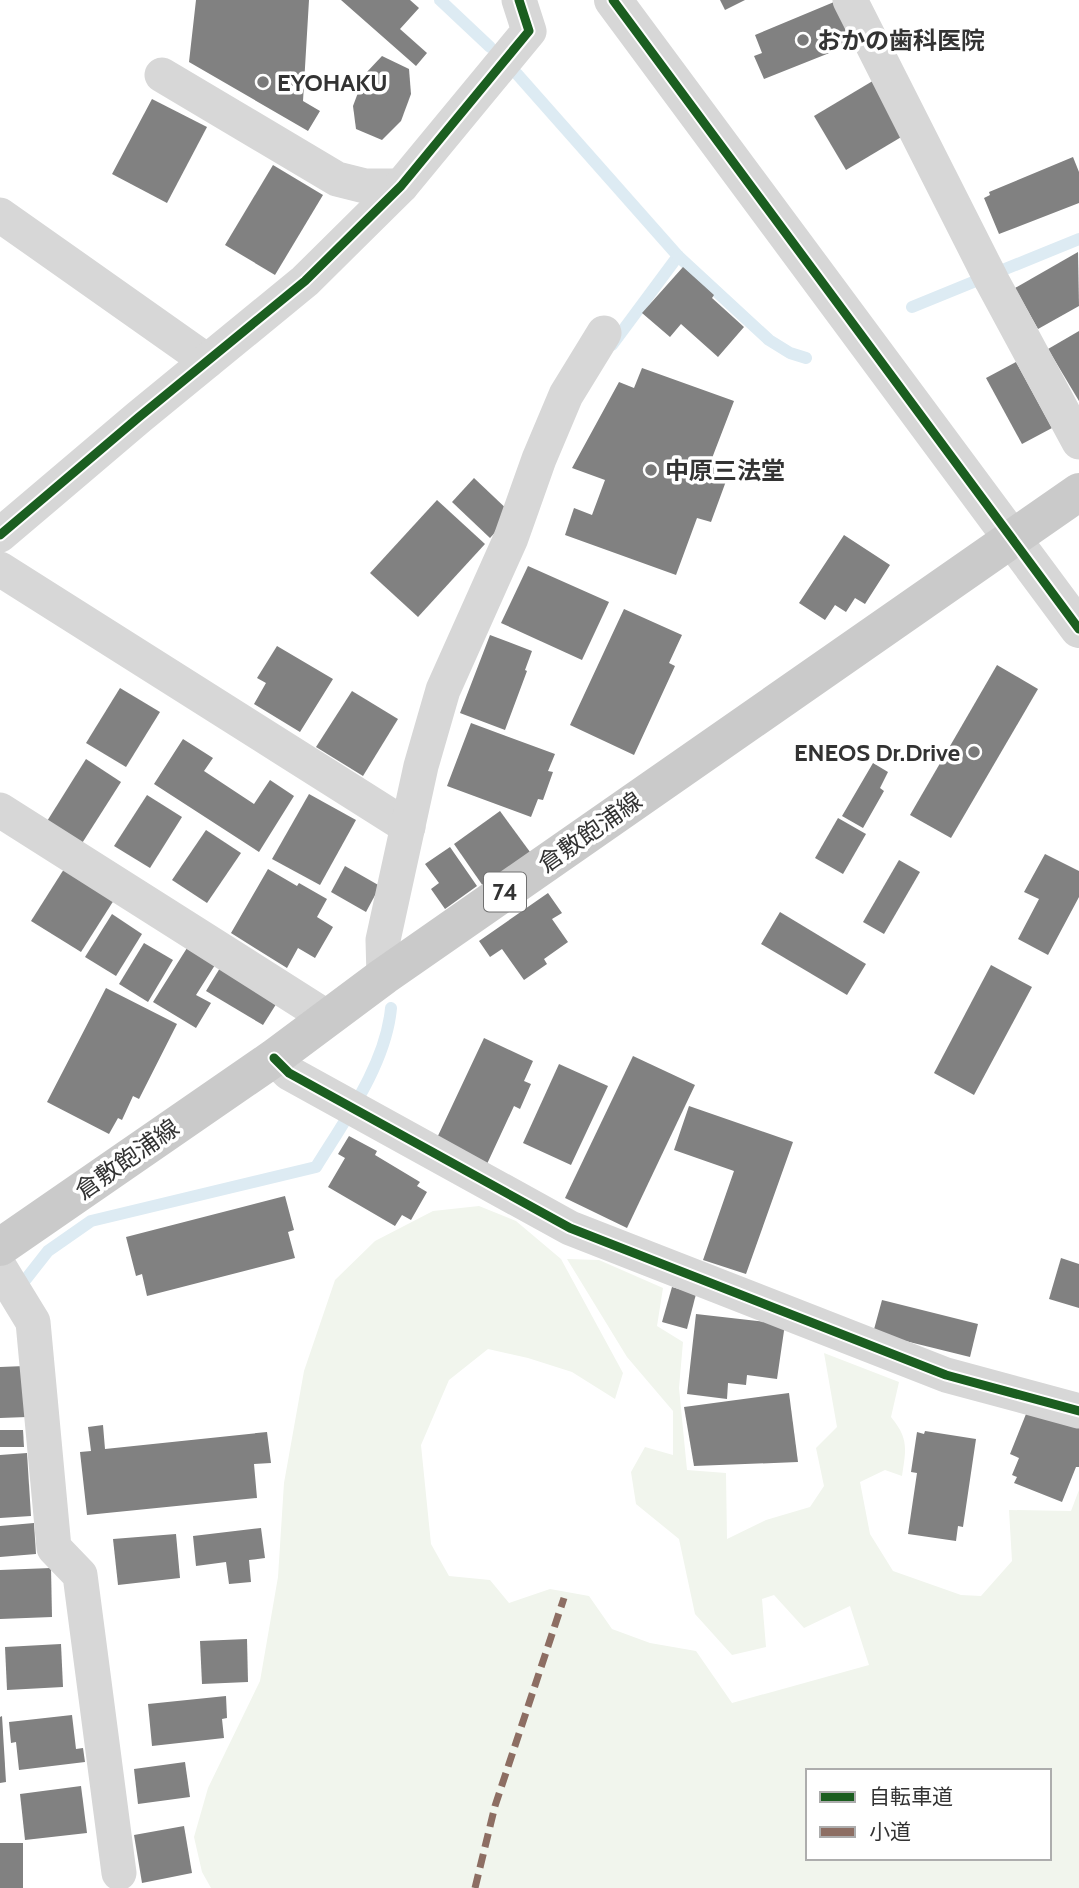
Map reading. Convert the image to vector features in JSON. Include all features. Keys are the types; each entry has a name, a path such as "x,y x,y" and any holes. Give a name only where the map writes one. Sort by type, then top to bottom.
{"main road":[{"name":"倉敷飽浦線","path":"6,1273 274,1058 384,976 1079,492"}],"street":[{"path":"0,535 305,281 401,186 529,31 519,0"},
{"path":"613,0 1079,629"},
{"path":"850,0 989,275 1079,442"},
{"path":"162,75 337,179 365,186 401,186"},
{"path":"0,215 207,361"},
{"path":"384,976 383,940 421,766 443,690 511,538 539,459 566,395 604,333"},
{"path":"0,569 408,827"},
{"path":"0,810 328,1018"},
{"path":"274,1058 289,1073 570,1227 946,1375 1079,1411"},
{"path":"6,1273 33,1322 54,1548 80,1576 119,1873"}],"shaded area":[{"path":"479,1206 516,1221 561,1259 623,1373 615,1399 572,1372 488,1349 449,1380 421,1445 431,1544 449,1576 490,1580 509,1603 550,1589 589,1596 612,1629 650,1643 696,1651 732,1703 869,1665 850,1606 804,1628 774,1595 762,1599 766,1647 732,1655 695,1614 679,1539 636,1504 631,1472 645,1447 673,1455 673,1411 627,1357 567,1259 599,1260 663,1288 657,1326 683,1342 679,1388 687,1470 726,1473 727,1539 766,1520 810,1507 824,1486 816,1448 837,1427 824,1353 899,1382 891,1417 901,1432 905,1445 902,1476 885,1470 860,1482 870,1534 893,1571 961,1595 981,1596 1012,1561 1009,1510 1071,1511 1079,1490 1079,1888 211,1888 202,1872 194,1837 208,1788 260,1681 278,1577 284,1483 304,1371 335,1280 375,1241 433,1211"}],"building":[{"name":"EYOHAKU","path":"196,0 309,0 303,101 320,111 308,131 189,62"},
{"name":"EYOHAKU","path":"341,0 410,0 419,8 400,29 427,53 416,66"},
{"path":"720,0 745,0 725,10"},
{"name":"おかの歯科医院","path":"834,2 852,44 764,79 754,56 762,53 755,35"},
{"path":"382,56 409,69 411,94 401,121 382,140 356,129 353,106 365,74"},
{"path":"876,79 908,133 846,170 814,116"},
{"path":"152,99 207,127 167,203 112,174"},
{"path":"1073,157 1079,172 1079,203 999,234 984,198 990,195 989,192"},
{"path":"273,165 323,195 275,275 225,245"},
{"path":"1078,252 1079,306 1038,329 1015,288"},
{"path":"683,267 744,327 718,357 681,324 670,337 642,313"},
{"path":"1079,331 1079,401 1048,349"},
{"path":"1016,362 1052,428 1022,444 986,378"},
{"name":"中原三法堂","path":"642,368 734,401 709,466 729,473 711,522 697,518 676,575 565,535 574,508 592,515 605,480 572,468 619,382 634,388"},
{"path":"474,478 512,514 490,538 452,502"},
{"path":"437,500 485,544 418,617 370,573"},
{"path":"844,535 890,565 865,604 855,598 846,612 835,605 825,620 799,603"},
{"path":"528,566 609,602 582,660 501,623"},
{"path":"624,609 682,635 669,663 675,666 634,755 570,725"},
{"path":"490,635 532,651 505,730 460,713"},
{"path":"277,646 333,679 300,732 254,704 266,683 257,678"},
{"name":"ENEOS Dr.Drive","path":"997,665 1038,689 951,838 910,815"},
{"path":"120,688 160,712 126,767 86,743"},
{"path":"352,691 398,719 363,776 316,747"},
{"path":"471,723 555,754 548,771 553,772 543,800 538,799 531,817 447,786"},
{"path":"183,739 213,758 204,771 254,804 270,780 294,796 259,852 154,784"},
{"path":"86,759 121,782 79,848 44,826"},
{"path":"873,763 888,772 880,788 884,791 863,828 842,816"},
{"path":"309,794 356,820 320,885 272,859"},
{"path":"147,795 182,817 150,868 114,846"},
{"path":"500,811 530,852 483,886 454,844"},
{"path":"838,818 866,834 843,874 815,858"},
{"path":"206,830 241,853 207,903 172,880"},
{"path":"450,847 477,886 445,909 431,889 439,883 425,864"},
{"path":"1045,854 1079,871 1079,897 1048,955 1018,939 1039,899 1024,892"},
{"path":"899,860 920,872 884,934 863,922"},
{"path":"345,866 380,886 366,912 331,892"},
{"path":"64,869 114,900 81,952 31,921"},
{"path":"268,869 327,899 317,917 333,927 315,958 298,948 287,968 231,933"},
{"path":"548,893 562,913 552,919 568,942 544,959 547,964 524,980 502,949 490,957 479,941"},
{"path":"780,912 866,964 847,995 761,944"},
{"path":"112,914 142,934 116,976 85,957"},
{"path":"144,943 173,960 148,1002 119,984"},
{"path":"187,948 215,965 196,995 211,1003 196,1028 153,1002"},
{"path":"223,963 280,998 263,1025 206,991"},
{"path":"991,965 1032,987 974,1095 934,1073"},
{"path":"106,988 177,1024 139,1099 133,1096 122,1120 118,1118 109,1134 47,1102"},
{"path":"484,1038 533,1061 524,1081 531,1084 520,1109 514,1106 487,1164 436,1140"},
{"path":"633,1056 695,1085 627,1228 565,1198"},
{"path":"559,1064 608,1086 571,1165 523,1143"},
{"path":"689,1106 793,1142 746,1274 703,1260 734,1171 674,1150"},
{"path":"349,1136 377,1151 375,1155 420,1182 417,1186 427,1192 411,1220 402,1215 395,1226 328,1187 345,1158 338,1154"},
{"path":"285,1196 294,1230 288,1232 295,1258 147,1296 142,1274 136,1276 126,1237"},
{"path":"1061,1258 1079,1264 1079,1308 1049,1299"},
{"path":"672,1287 696,1294 687,1329 662,1322"},
{"path":"882,1300 978,1324 970,1357 873,1333"},
{"path":"696,1314 785,1324 777,1379 747,1375 746,1385 728,1383 727,1399 687,1394"},
{"path":"25,1366 27,1417 0,1418 0,1367"},
{"path":"789,1393 798,1462 694,1466 684,1407"},
{"path":"1030,1404 1079,1424 1079,1467 1076,1467 1062,1502 1014,1483 1017,1477 1012,1475 1019,1458 1010,1454"},
{"path":"103,1425 105,1449 267,1432 271,1463 254,1464 257,1498 87,1515 80,1452 91,1451 88,1427"},
{"path":"0,1430 23,1430 24,1447 0,1447"},
{"path":"925,1431 976,1439 963,1527 958,1526 956,1541 908,1534 917,1473 911,1472 917,1432 924,1434"},
{"path":"27,1453 31,1516 0,1518 0,1455"},
{"path":"34,1523 36,1554 0,1557 0,1526"},
{"path":"261,1528 265,1558 249,1560 251,1582 229,1584 226,1562 196,1566 193,1536"},
{"path":"176,1534 180,1578 118,1585 113,1539"},
{"path":"51,1568 52,1617 0,1619 0,1570"},
{"path":"247,1639 248,1682 202,1684 200,1641"},
{"path":"61,1644 63,1687 7,1690 5,1647"},
{"path":"226,1696 227,1718 222,1719 224,1738 152,1746 148,1704"},
{"path":"72,1715 76,1749 83,1748 85,1762 19,1770 16,1742 11,1743 9,1722"},
{"path":"2,1716 6,1782 0,1783 0,1717"},
{"path":"185,1762 190,1797 138,1804 134,1769"},
{"path":"81,1786 87,1833 25,1840 20,1794"},
{"path":"184,1826 192,1873 142,1883 134,1835"},
{"path":"0,1843 23,1843 23,1888 0,1888"}],"waterway":[{"path":"440,0 490,47"},
{"path":"517,74 678,256 612,345"},
{"path":"912,307 1079,239"},
{"path":"678,256 769,340 790,353 806,358"},
{"path":"15,1286 26,1279 48,1251 91,1221 316,1167 373,1071 388,1029 391,1008"}],"marked path":[{"path":"475,1888 495,1806 564,1598"}],"cycle path":[{"path":"0,535 305,281 401,186 529,31 519,0"},
{"path":"613,0 1079,629"},
{"path":"274,1058 289,1073 570,1228 946,1375 1079,1411"}],"place":[{"name":"おかの歯科医院","path":"803,40"},
{"name":"EYOHAKU","path":"263,82"},
{"name":"中原三法堂","path":"651,470"},
{"name":"ENEOS Dr.Drive","path":"974,752"}]}
